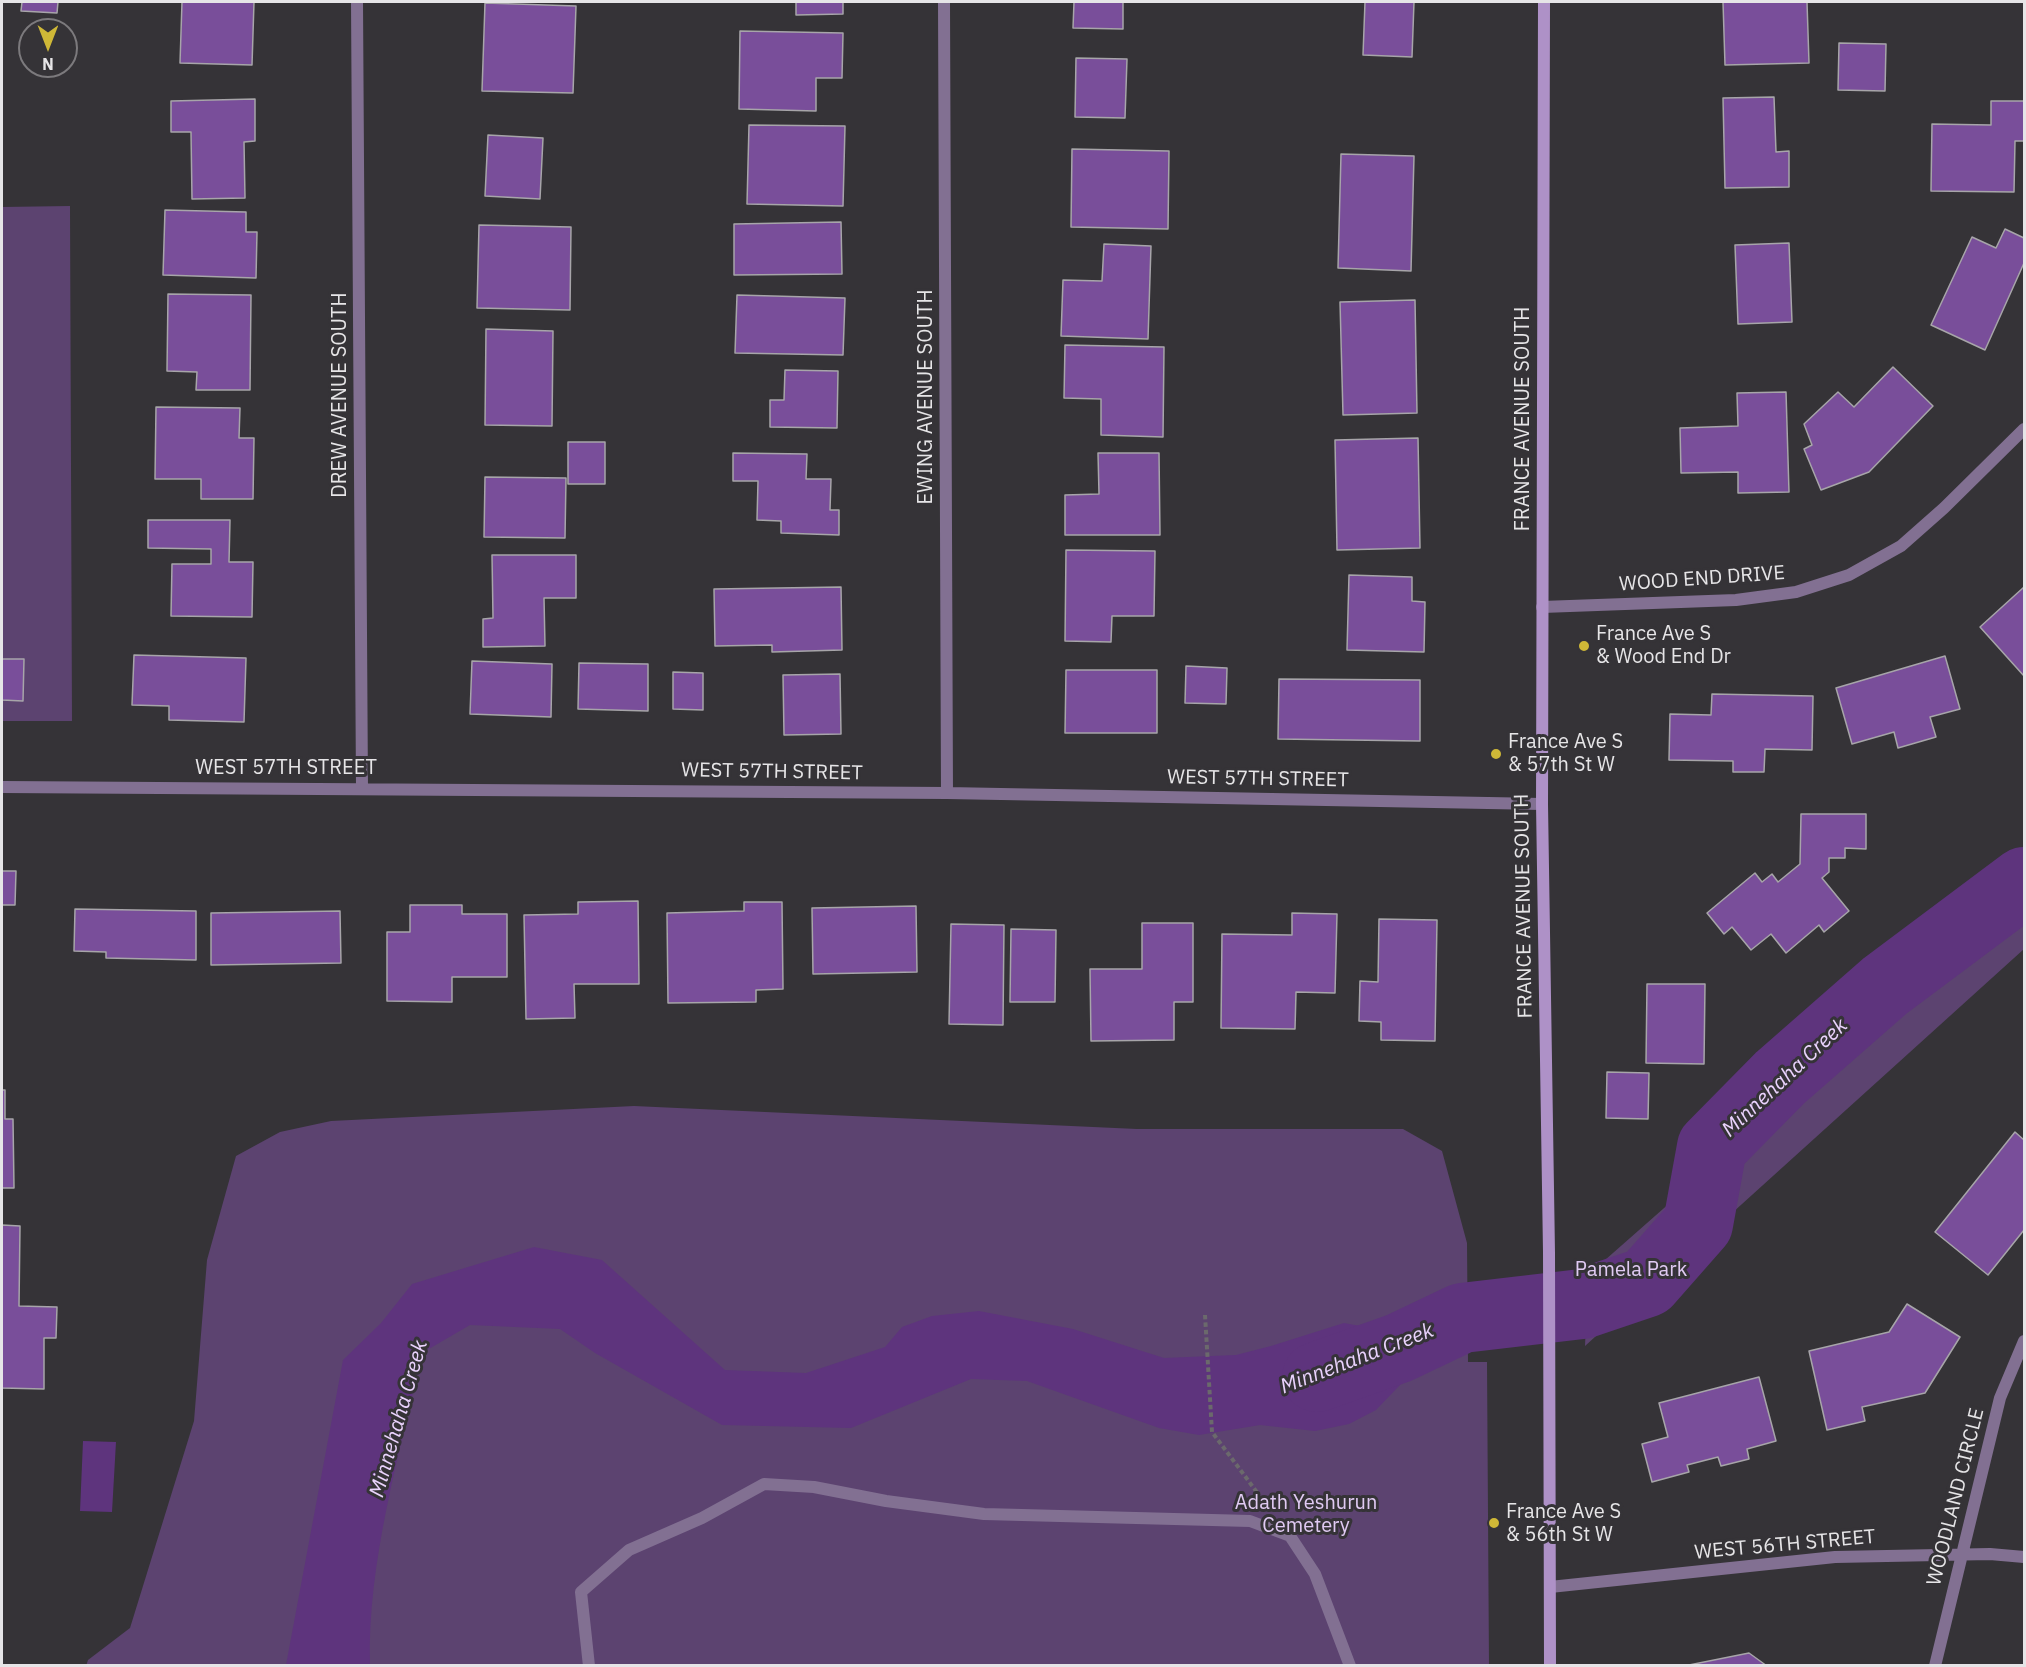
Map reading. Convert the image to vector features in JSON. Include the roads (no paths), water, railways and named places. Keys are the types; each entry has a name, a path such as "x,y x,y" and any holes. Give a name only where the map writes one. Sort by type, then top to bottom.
{"main road":[{"name":"FRANCE AVENUE SOUTH","path":"1544,2 1542,804 1549,1252 1550,1665"}],"street":[{"name":"DREW AVENUE SOUTH","path":"357,2 362,788"},
{"name":"EWING AVENUE SOUTH","path":"944,2 947,793"},
{"name":"WOOD END DRIVE","path":"1542,607 1736,600 1796,592 1849,575 1901,546 1944,508 2025,429"},
{"name":"WEST 57TH STREET","path":"2,787 947,793 1542,804"},
{"name":"WOODLAND CIRCLE","path":"1935,1665 2000,1398 2025,1341"},
{"path":"589,1665 581,1592 629,1550 702,1518 764,1484 814,1487 886,1501 984,1514 1250,1521 1290,1536 1315,1574 1350,1665"},
{"name":"WEST 56TH STREET","path":"1550,1587 1835,1557 1990,1554 2025,1557"}],"water":[{"path":"534,1247 602,1260 725,1370 806,1373 885,1347 902,1327 932,1316 979,1311 1073,1329 1164,1358 1236,1355 1344,1323 1398,1333 1420,1355 1401,1384 1376,1410 1349,1424 1315,1431 1260,1425 1199,1435 1159,1428 1027,1381 971,1379 851,1428 722,1425 595,1353 560,1329 470,1325 422,1353 379,1548 370,1626 370,1665 286,1665 343,1360 381,1323 412,1284"},
{"path":"83,1441 116,1442 112,1512 80,1511"}],"waterway":[{"name":"Minnehaha Creek","path":"1317,1377 1399,1348 1462,1318 1582,1304 1647,1282 1698,1224 1712,1147 1780,1078 1885,986 2024,882"}],"place":[{"name":"France Ave S & Wood End Dr","path":"1584,646"},
{"name":"France Ave S & 57th St W","path":"1496,754"},
{"name":"France Ave S & 56th St W","path":"1494,1523"}],"park label":[{"name":"Pamela Park","path":"1631,1270"},
{"name":"Adath Yeshurun Cemetery","path":"1306,1514"}]}
